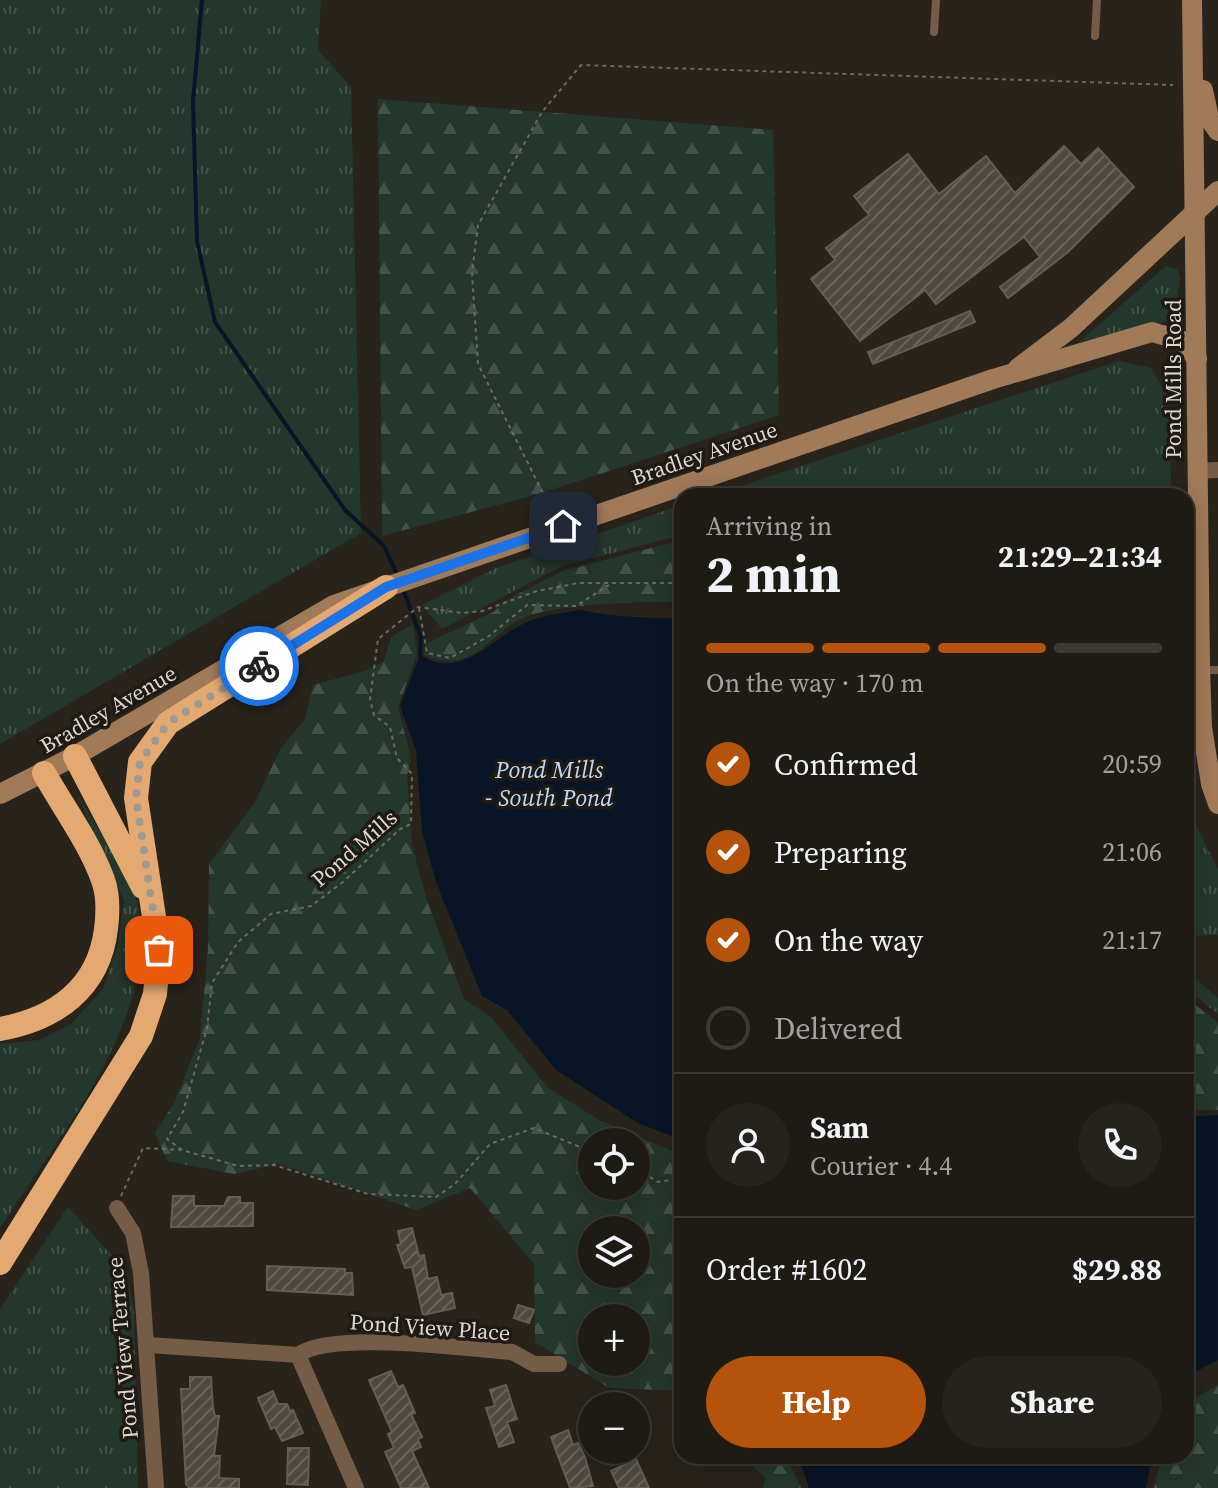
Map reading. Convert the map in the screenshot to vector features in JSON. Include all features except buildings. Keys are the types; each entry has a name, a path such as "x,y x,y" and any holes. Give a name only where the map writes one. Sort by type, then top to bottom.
{"highway":[{"path":"0,1263 141,1036 155,994 159,950 136,788 140,762 168,723 386,587"},
{"path":"75,756 151,903"},
{"path":"0,1029 28,1024 78,995 94,972 104,945 108,912 103,879 44,773"}],"main road":[{"name":"Pond Mills Road","path":"1192,0 1197,359 1208,471 1210,670 1202,727 1211,784 1218,804"},
{"path":"1192,34 1209,118 1218,131"},
{"name":"Bradley Avenue","path":"676,488 1008,375 1071,328 1218,191"},
{"path":"1008,375 1152,332 1183,341 1197,359"},
{"name":"Bradley Avenue","path":"0,794 75,756 334,605 674,489"}],"street":[{"name":"Pond View Terrace","path":"117,1208 133,1233 141,1273 156,1488"},
{"name":"Pond View Place","path":"298,1355 306,1349 338,1342 512,1352 534,1364 559,1364"},
{"path":"148,1345 298,1355 356,1488"}],"lane":[{"path":"934,32 936,0"},
{"path":"1095,36 1097,0"}],"path":[{"path":"550,507 478,364 472,273 478,225 542,112 581,65 1173,85"},
{"path":"610,585 576,606 527,605 489,636 450,658 427,653 419,608 462,613 482,611 537,591 578,583 674,582"},
{"name":"Pond Mills","path":"182,1150 167,1139 183,1112 207,1028 212,983 238,942 271,914 311,906 343,882 400,829 411,824 412,774 397,758 390,727 374,715 370,699 378,639 404,616 419,608"},
{"path":"117,1208 143,1148 182,1150 238,1166 274,1165 368,1194 436,1197 455,1184 490,1144 534,1128 578,1146"},
{"path":"650,1177 658,1182 674,1179"}],"green space":[{"path":"0,0 321,0 318,50 351,87 361,533 0,744"},
{"path":"378,99 773,130 779,415 542,493 382,536"},
{"path":"1166,266 1177,269 1180,277 1175,319 1079,342"},
{"path":"1119,361 1151,368 1167,395 1172,488 734,488"},
{"path":"674,508 674,537 562,566 442,629 422,605 496,568"},
{"path":"674,542 674,602 607,604 552,610 519,620 472,655 458,660 424,655 425,644 495,611 501,603 562,571"},
{"path":"413,624 417,654 398,707 411,758 407,776 412,845 427,901 464,999 491,1017 547,1087 599,1120 618,1128 578,1128 578,1200 650,1200 650,1142 674,1152 674,1391 609,1388 590,1376 650,1376 650,1304 578,1304 578,1369 535,1342 534,1264 470,1188 416,1210 279,1164 234,1174 167,1161 155,1133 174,1103 200,1038 208,948 209,864 255,802 281,748 305,719 313,685 368,670 384,661 391,637"},
{"path":"76,792 117,860 136,899 141,941 136,984 101,1072 0,1228 0,1044 40,1040 71,1024 103,989 118,945 124,901"},
{"path":"1194,815 1218,869 1218,935 1194,936"},
{"path":"1194,977 1218,998 1218,1014 1194,995"},
{"path":"1194,1004 1218,1022 1218,1110 1194,1110"},
{"path":"68,1207 125,1270 134,1311 138,1488 0,1488 0,1309"},
{"path":"1218,1385 1218,1488 1154,1488 1160,1464 1194,1464 1194,1399"},
{"path":"750,1464 790,1464 801,1488 763,1488 766,1478"}],"water":[{"name":"Pond Mills - South Pond","path":"580,610 618,616 674,619 674,1137 638,1123 556,1070 507,1010 482,996 436,882 422,831 416,750 400,706 420,655 435,662 462,661 512,630 545,616"},
{"path":"1218,1115 1218,1360 1194,1373 1194,1116"},
{"path":"801,1464 1150,1464 1146,1488 809,1488"}],"waterway":[{"path":"202,0 193,101 197,241 215,322 345,510 384,546 398,577"},
{"path":"403,589 421,637 420,655"}],"way so far":[{"path":"159,950 136,798 140,762 168,723 259,666"}],"route":[{"path":"259,666 386,587 563,526"}]}
